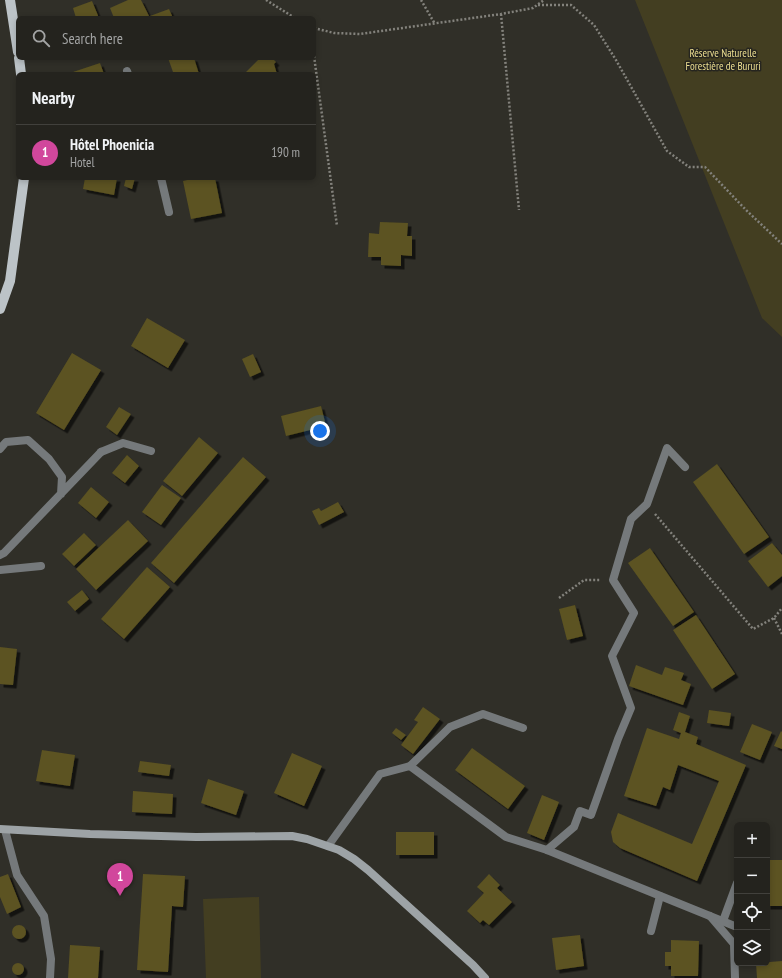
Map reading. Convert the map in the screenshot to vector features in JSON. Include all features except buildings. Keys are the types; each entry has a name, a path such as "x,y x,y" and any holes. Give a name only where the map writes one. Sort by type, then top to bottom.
{"main road":[{"path":"10,0 16,39"},
{"path":"19,60 21,72"},
{"path":"0,309 10,281 24,180"}],"street":[{"path":"161,180 169,212"},
{"path":"0,449 6,442 28,440 49,459 62,477 61,494"},
{"path":"0,555 4,553 101,452 123,443 151,451"},
{"path":"547,850 574,828 580,811 592,814 618,739 631,708 612,656 634,613 613,580 631,519 647,504 666,448 685,467"},
{"path":"0,570 41,566"},
{"path":"328,846 380,774 410,766 450,727 483,714 523,728"},
{"path":"410,766 506,837 547,850 734,926"},
{"path":"50,978 51,959 44,916 18,875 2,830 196,837 292,836 306,839 339,850 368,870 485,978"},
{"path":"723,921 734,891"},
{"path":"651,931 660,896"},
{"path":"710,916 734,944 735,978"}],"path":[{"path":"266,0 292,16"},
{"path":"421,0 435,24"},
{"path":"316,28 334,33 360,34 501,14 533,8 544,0"},
{"path":"538,5 571,5 594,25 616,60 667,152 689,167 705,167 746,210 782,244"},
{"path":"501,14 520,210"},
{"path":"315,60 337,226"},
{"path":"647,504 754,628 774,618 782,608"},
{"path":"559,598 584,580 613,580"},
{"path":"774,618 782,634"}],"green space":[{"name":"Réserve Naturelle Forestière de Bururi","path":"635,0 782,0 782,337 762,318"},
{"path":"259,897 261,978 206,978 203,899"}],"place":[{"name":"Hôtel Phoenicia","path":"120,896"}]}
